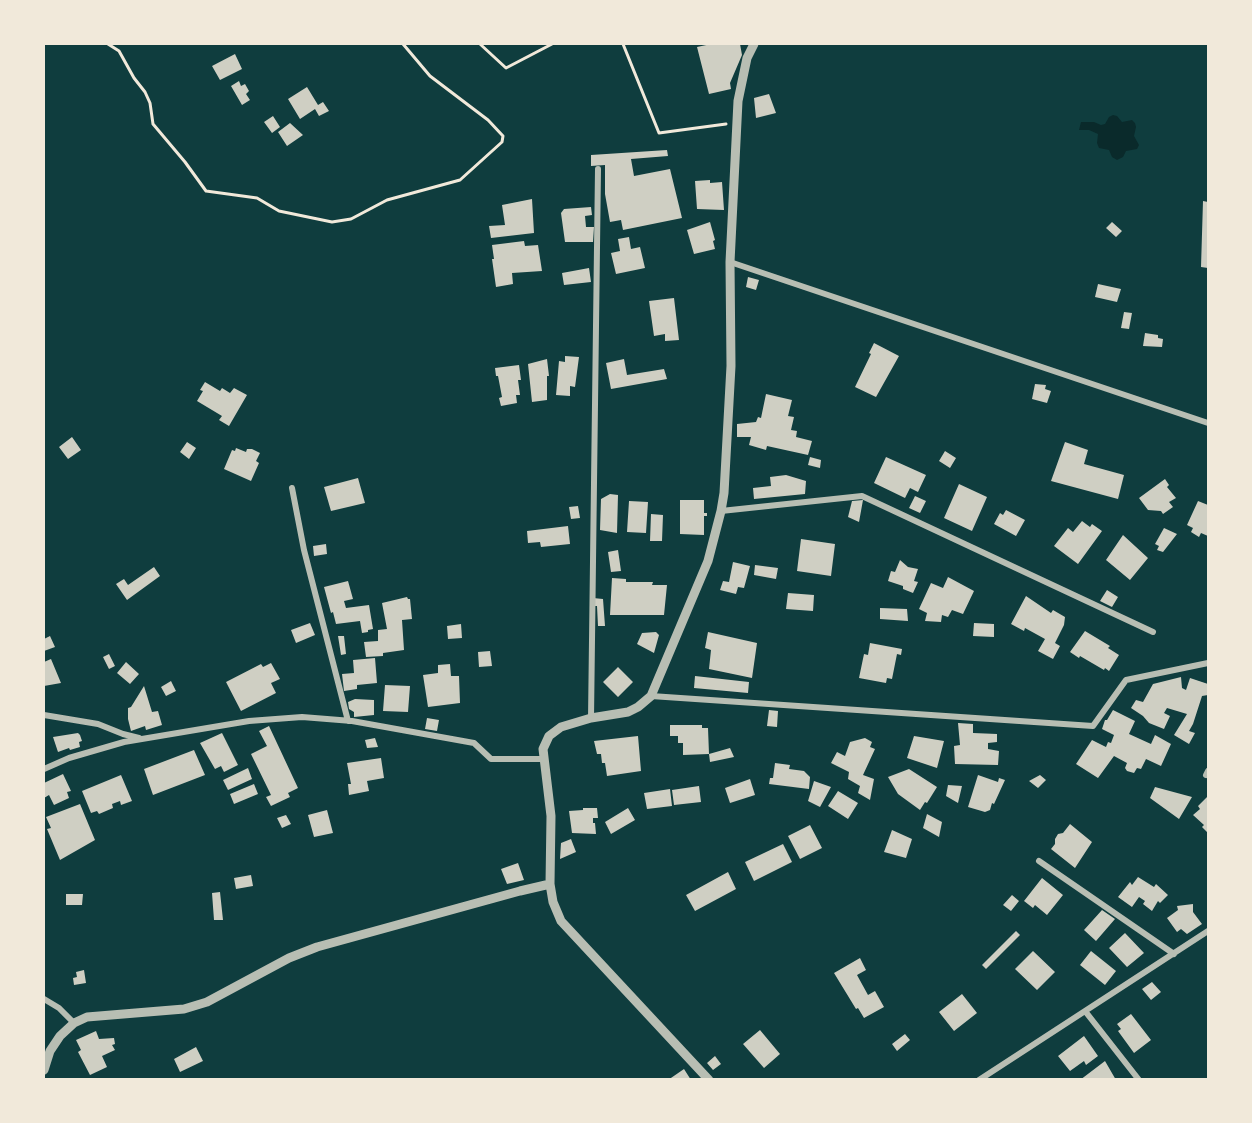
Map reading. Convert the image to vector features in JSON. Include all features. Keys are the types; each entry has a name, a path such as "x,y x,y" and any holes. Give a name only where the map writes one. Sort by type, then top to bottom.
{"street":[{"path":"710,1080 561,921 553,902 550,884 551,816 543,749 549,736 561,727 591,718 628,712 651,696 708,561 721,512 731,366 730,262 736,122 747,58 754,44"},
{"path":"591,718 598,169"},
{"path":"730,262 1209,423"},
{"path":"292,488 304,550 348,721"},
{"path":"721,512 862,496 1153,632"},
{"path":"651,696 1093,726 1126,680 1209,663"},
{"path":"44,715 98,724 123,734 142,738"},
{"path":"44,769 69,758 142,738 249,722 302,717 348,721 474,743 491,759 543,759"},
{"path":"1039,861 1174,954"},
{"path":"44,1070 50,1051 60,1036 74,1023 87,1017 184,1008 207,1002 289,958 317,947 550,884"},
{"path":"979,1080 1209,931"},
{"path":"44,999 59,1008 74,1023"},
{"path":"1085,1011 1139,1080"}],"path":[{"path":"108,44 119,51 145,92 150,103 153,124 206,191 257,198 279,211 332,222 351,219 387,200 460,180 502,142 502,136 488,120 430,76 403,44"},
{"path":"480,44 506,68 552,44"},
{"path":"623,44 659,133 736,122"}],"water":[{"path":"1113,115 1122,122 1132,120 1135,123 1134,136 1139,145 1137,149 1126,151 1123,157 1117,160 1112,157 1109,150 1099,148 1098,134 1089,130 1079,130 1081,122 1094,122 1101,125"}],"building":[{"path":"711,44 740,44 742,55 730,83 731,89 709,94 697,47"},
{"path":"235,54 242,69 220,80 212,66"},
{"path":"239,81 241,86 245,84 249,91 246,94 250,100 242,105 231,86"},
{"path":"307,87 318,105 323,102 329,111 319,116 315,109 300,119 288,99"},
{"path":"769,94 776,113 756,118 754,98"},
{"path":"273,116 280,127 272,133 264,122"},
{"path":"290,123 303,135 287,146 278,132"},
{"path":"667,150 668,156 631,159 634,176 670,169 682,218 623,230 621,220 610,222 605,194 605,165 591,166 591,155"},
{"path":"710,180 710,183 722,182 724,210 697,209 695,181"},
{"path":"532,199 534,233 491,238 489,226 505,225 502,205"},
{"path":"1203,201 1208,202 1208,268 1201,267"},
{"path":"591,207 592,215 585,216 586,227 594,227 593,242 565,242 561,213 564,209"},
{"path":"710,222 715,249 694,254 687,230"},
{"path":"1112,222 1122,231 1116,237 1106,228"},
{"path":"629,237 631,249 640,247 645,268 616,274 611,253 620,251 618,239"},
{"path":"524,241 525,246 538,245 542,271 512,273 513,284 496,287 492,245"},
{"path":"589,268 591,282 564,285 562,273"},
{"path":"748,277 759,280 756,290 746,287"},
{"path":"1098,284 1121,289 1117,302 1095,297"},
{"path":"674,298 679,340 665,341 665,334 654,336 649,301"},
{"path":"1124,312 1132,313 1129,329 1121,328"},
{"path":"1145,333 1158,335 1158,338 1163,339 1162,347 1143,346"},
{"path":"874,343 899,356 876,397 855,387"},
{"path":"565,356 579,357 575,387 570,386 570,396 556,395 559,361 565,362"},
{"path":"547,359 549,376 547,376 547,400 532,402 528,364"},
{"path":"624,359 627,375 664,369 667,379 611,389 606,363"},
{"path":"519,365 521,380 518,380 520,395 516,395 517,403 501,406 499,398 502,397 495,368"},
{"path":"205,382 220,391 222,388 230,393 234,388 247,395 229,426 219,420 222,416 197,401"},
{"path":"1035,384 1046,385 1045,389 1051,391 1047,403 1032,399"},
{"path":"766,394 792,400 788,416 794,417 791,430 797,431 796,437 812,441 808,455 767,446 766,450 749,445 751,437 737,437 737,424 756,422 758,417 761,418"},
{"path":"72,437 81,450 68,459 59,447"},
{"path":"187,442 196,448 189,459 180,452"},
{"path":"1065,442 1088,450 1084,464 1124,475 1118,499 1051,481"},
{"path":"236,448 246,452 247,449 252,449 260,453 256,461 259,463 251,481 224,469 232,450 235,451"},
{"path":"945,451 956,458 950,468 939,461"},
{"path":"810,457 821,460 820,468 808,465"},
{"path":"886,457 926,475 918,492 910,488 905,498 874,483"},
{"path":"786,475 806,481 805,494 754,499 753,488 771,486 770,477"},
{"path":"358,478 365,503 331,511 324,487"},
{"path":"1165,479 1169,485 1167,487 1176,498 1169,502 1173,507 1163,514 1161,511 1148,510 1139,498"},
{"path":"959,484 987,497 972,531 944,518"},
{"path":"610,494 618,495 617,533 600,530 601,499"},
{"path":"915,496 926,501 920,513 909,508"},
{"path":"680,500 704,500 704,513 707,513 707,516 704,516 704,535 680,534"},
{"path":"863,500 859,522 848,517 852,501"},
{"path":"629,501 648,502 646,533 627,532"},
{"path":"1198,501 1208,505 1208,536 1201,533 1199,537 1191,532 1193,528 1187,525"},
{"path":"578,506 580,518 571,519 569,507"},
{"path":"1006,510 1025,520 1016,536 994,524 1000,513 1003,515"},
{"path":"651,514 663,515 662,541 650,541"},
{"path":"1082,521 1102,531 1078,564 1054,546 1068,528 1073,532"},
{"path":"568,526 570,544 541,547 540,542 528,543 527,531"},
{"path":"1164,528 1177,534 1163,552 1157,550 1159,546 1155,544"},
{"path":"1123,535 1148,558 1130,580 1106,560"},
{"path":"801,539 835,544 831,576 797,571"},
{"path":"326,544 327,554 314,556 313,546"},
{"path":"618,550 621,571 611,572 608,552"},
{"path":"900,560 908,567 918,569 914,581 918,582 913,593 903,589 903,586 888,581 891,571 895,572"},
{"path":"733,562 750,566 744,588 738,587 736,594 720,590 723,581 729,582"},
{"path":"755,565 778,568 776,579 754,575"},
{"path":"154,567 160,576 127,600 116,584 124,579 128,585"},
{"path":"948,577 974,591 963,614 952,610 948,617 942,615 941,622 925,621 927,613 919,609 931,583 943,588"},
{"path":"612,578 626,579 626,582 653,582 652,585 667,585 664,615 610,615"},
{"path":"348,581 353,599 344,601 346,608 369,605 373,629 368,632 362,633 360,621 336,624 333,612 331,613 324,587"},
{"path":"1107,590 1118,597 1112,607 1100,601"},
{"path":"788,593 814,595 813,611 786,609"},
{"path":"1026,596 1051,613 1053,610 1065,617 1064,625 1055,643 1060,646 1053,659 1038,651 1045,639 1025,628 1024,631 1011,624"},
{"path":"407,597 410,599 412,619 402,620 404,650 383,653 383,656 366,657 364,642 378,641 378,630 387,629 382,603"},
{"path":"593,598 603,599 605,626 598,626 597,606 593,606"},
{"path":"880,608 907,609 908,621 880,619"},
{"path":"310,623 315,635 296,643 291,630"},
{"path":"974,623 994,624 994,637 973,636"},
{"path":"461,624 462,638 448,639 447,626"},
{"path":"1085,631 1110,646 1108,648 1119,655 1109,671 1070,652"},
{"path":"656,632 659,635 654,653 637,644 642,633"},
{"path":"708,632 757,643 752,678 709,669 711,650 705,648"},
{"path":"50,636 55,647 44,651 44,639"},
{"path":"338,636 344,636 346,654 341,655"},
{"path":"870,643 902,649 901,655 897,654 892,679 887,678 886,683 859,678 864,654 868,655"},
{"path":"490,651 492,666 479,667 478,652"},
{"path":"109,654 115,666 109,669 103,657"},
{"path":"375,658 377,683 357,685 357,689 344,691 342,674 354,673 353,660"},
{"path":"51,659 61,683 44,686 44,662"},
{"path":"126,662 139,674 130,684 117,673"},
{"path":"271,663 280,679 271,683 276,693 241,711 226,682 261,664 263,667"},
{"path":"450,664 451,676 459,676 460,703 428,707 423,675 438,673 438,665"},
{"path":"618,667 633,682 618,697 603,682"},
{"path":"695,676 749,682 748,693 694,688"},
{"path":"1181,677 1182,688 1186,690 1190,678 1208,684 1208,695 1202,696 1189,731 1195,733 1189,744 1174,735 1187,714 1167,708 1164,713 1170,716 1164,729 1149,723 1131,708 1136,700 1143,702 1153,684"},
{"path":"171,681 176,691 166,696 161,687"},
{"path":"385,685 410,686 408,712 383,711"},
{"path":"144,686 152,712 158,711 162,725 146,730 145,726 131,731 128,708 131,707"},
{"path":"355,699 374,700 374,715 354,717 354,712 349,709 348,702"},
{"path":"769,710 778,711 777,727 767,726"},
{"path":"1113,710 1135,721 1129,734 1151,744 1155,735 1171,744 1161,766 1146,759 1141,769 1137,768 1134,773 1127,771 1125,768 1127,763 1114,756 1098,778 1076,764 1092,740 1106,747 1108,742 1111,743 1114,735 1102,729 1105,720"},
{"path":"427,718 439,720 437,731 425,729"},
{"path":"958,723 973,724 973,733 997,734 997,742 988,743 988,749 999,751 998,765 955,764 954,746 960,745"},
{"path":"670,725 702,725 702,728 708,728 709,754 683,755 683,743 678,743 678,736 670,736"},
{"path":"269,726 298,788 288,793 290,797 271,806 266,797 271,795 251,754 267,746 259,731"},
{"path":"78,733 82,741 79,742 80,747 58,752 53,737"},
{"path":"222,733 238,765 224,772 221,766 215,769 200,743"},
{"path":"638,736 641,771 607,776 605,763 602,763 601,754 597,754 594,741"},
{"path":"914,736 944,741 937,768 907,758"},
{"path":"375,738 378,747 367,748 365,740"},
{"path":"865,738 872,742 870,747 875,749 863,775 874,779 870,800 858,793 860,786 848,779 849,772 831,763 837,752 845,756 850,742"},
{"path":"730,748 734,757 710,762 709,754"},
{"path":"194,750 205,775 153,795 144,769"},
{"path":"381,758 384,778 367,781 369,791 349,795 348,784 351,784 347,763"},
{"path":"775,763 790,765 789,769 804,771 810,777 809,789 769,784 770,778 773,778"},
{"path":"248,768 252,779 228,790 223,780"},
{"path":"909,769 937,787 920,810 898,794 888,777"},
{"path":"63,774 71,791 67,792 69,798 54,805 49,795 44,798 44,783"},
{"path":"121,775 132,801 121,805 120,801 112,804 113,808 99,814 97,811 91,813 82,791"},
{"path":"978,775 998,782 999,778 1005,780 994,804 992,803 990,810 985,812 968,807"},
{"path":"1040,775 1046,780 1038,788 1029,781"},
{"path":"750,779 755,795 730,803 725,788"},
{"path":"814,781 831,787 820,807 808,801"},
{"path":"254,784 258,794 234,804 230,794"},
{"path":"948,785 962,786 958,803 946,796"},
{"path":"699,786 701,802 674,805 672,790"},
{"path":"1155,787 1192,797 1179,819 1150,798"},
{"path":"670,789 672,806 647,809 644,793"},
{"path":"838,791 858,803 848,819 828,806"},
{"path":"1208,796 1208,833 1202,827 1204,825 1193,815"},
{"path":"80,804 95,840 60,860 47,829 51,828 46,817"},
{"path":"583,808 597,808 598,818 593,818 596,834 572,833 569,811 583,810"},
{"path":"628,808 635,820 611,834 605,822"},
{"path":"327,810 333,833 314,837 308,815"},
{"path":"927,814 942,822 939,837 923,828"},
{"path":"286,815 291,824 282,828 277,818"},
{"path":"1070,824 1092,842 1075,868 1051,849 1058,834 1063,833"},
{"path":"810,825 822,848 800,859 788,836"},
{"path":"892,830 912,839 906,858 884,852"},
{"path":"571,839 576,852 560,859 561,843"},
{"path":"783,844 792,862 754,881 745,862"},
{"path":"518,863 524,880 507,884 501,869"},
{"path":"728,872 736,889 695,911 686,895"},
{"path":"251,875 253,886 236,889 234,878"},
{"path":"1138,877 1154,887 1156,884 1168,895 1160,903 1158,901 1152,911 1143,904 1145,901 1139,897 1132,907 1118,897 1130,882 1132,885"},
{"path":"1042,878 1063,895 1047,915 1035,905 1033,908 1024,901"},
{"path":"220,892 223,920 214,920 212,893"},
{"path":"66,894 83,894 82,905 66,905"},
{"path":"1012,895 1019,901 1011,911 1003,905"},
{"path":"1193,904 1193,912 1202,924 1187,934 1181,929 1177,932 1167,918 1178,910 1177,906"},
{"path":"1102,910 1115,919 1096,941 1084,930"},
{"path":"1016,931 1020,935 986,969 982,965"},
{"path":"1125,933 1144,953 1127,967 1109,948"},
{"path":"1033,951 1055,972 1037,990 1015,969"},
{"path":"1091,951 1116,971 1105,985 1080,965"},
{"path":"860,958 866,970 857,975 868,995 875,991 884,1007 864,1018 834,973"},
{"path":"84,970 86,983 74,985 73,978 77,977 76,972"},
{"path":"1152,982 1161,992 1151,1000 1142,989"},
{"path":"962,994 977,1013 954,1031 939,1012"},
{"path":"1131,1014 1151,1040 1134,1053 1118,1031 1121,1029 1117,1024"},
{"path":"760,1030 780,1054 764,1068 743,1044"},
{"path":"96,1031 99,1039 114,1038 115,1044 112,1045 115,1050 102,1056 107,1067 90,1075 78,1052 81,1050 76,1040"},
{"path":"905,1034 910,1040 897,1051 892,1044"},
{"path":"1084,1036 1098,1056 1086,1065 1084,1061 1070,1071 1058,1056"},
{"path":"196,1047 203,1061 180,1072 174,1059"},
{"path":"715,1056 721,1064 713,1070 707,1063"},
{"path":"1105,1061 1116,1080 1080,1080"},
{"path":"684,1069 691,1080 668,1080"}]}
